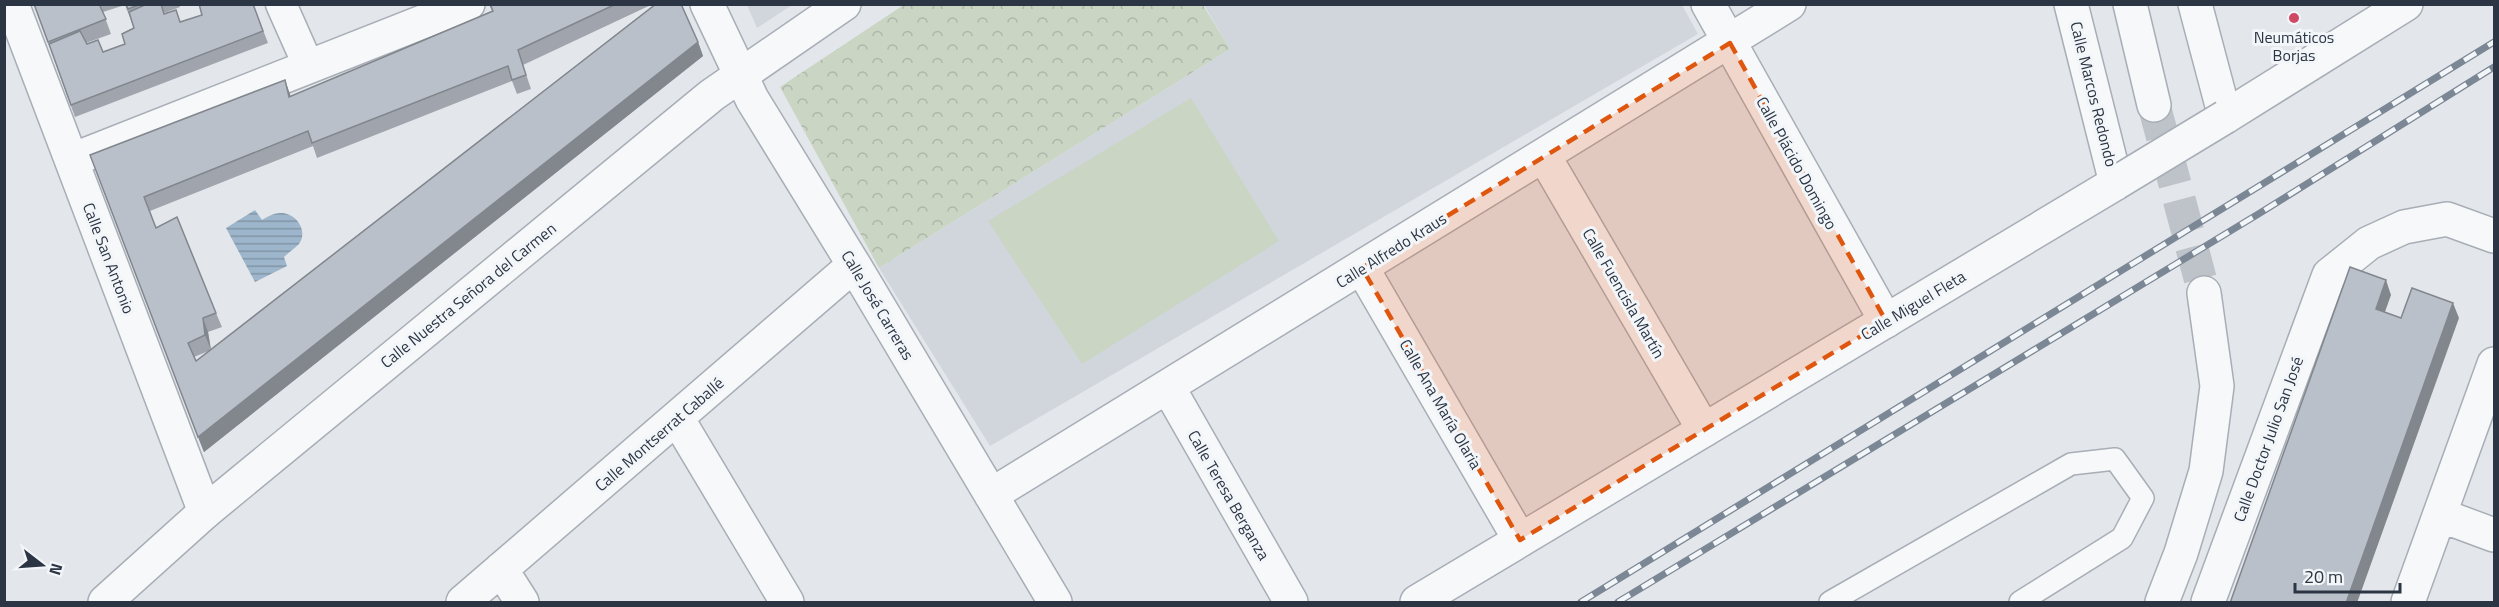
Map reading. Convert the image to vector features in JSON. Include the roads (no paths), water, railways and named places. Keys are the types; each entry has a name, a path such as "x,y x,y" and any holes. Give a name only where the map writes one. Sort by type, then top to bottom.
{"street":[{"name":"Calle San Antonio","path":"12,4 205,512"},
{"path":"281,4 309,67"},
{"path":"72,160 468,4"},
{"name":"Calle José Carreras","path":"707,4 739,75 1055,603"},
{"name":"Calle Nuestra Señora del Carmen","path":"105,603 205,512 703,102 844,4"},
{"name":"Calle Plácido Domingo","path":"1708,4 1886,321"},
{"name":"Calle Alfredo Kraus","path":"991,495 1730,43 1789,4"},
{"name":"Calle Marcos Redondo","path":"2071,4 2116,183"},
{"path":"2130,4 2154,105"},
{"path":"2195,4 2225,117"},
{"name":"Calle Miguel Fleta","path":"1417,603 2225,117 2406,4"},
{"name":"Calle Fuencisla Martín","path":"1544,156 1704,430"},
{"name":"Calle Doctor Julio San José","path":"2208,603 2329,274 2369,243 2404,227 2447,219 2494,236"},
{"name":"Calle Montserrat Caballé","path":"463,603 854,265"},
{"name":"Calle Ana María Olaria","path":"1362,268 1520,540"},
{"path":"2162,603 2181,554 2206,471 2217,386 2204,293"},
{"path":"2408,603 2494,364"},
{"name":"Calle Teresa Berganza","path":"1168,387 1290,603"},
{"path":"677,418 787,603"},
{"path":"2440,515 2494,535"},
{"path":"501,568 522,603"}],"lane":[{"path":"1830,603 2071,464 2115,459 2144,498 2122,538 2020,603"}],"water":[{"path":"255,210 262,220 277,213 291,215 299,223 302,239 284,257 287,266 255,282 226,228"}],"tunnel":[{"path":"2154,105 2204,293"}],"railway":[{"path":"1581,602 2494,42"},
{"path":"1618,602 2260,213 2494,67"}],"place":[{"name":"Neumáticos Borjas","path":"2294,18"}]}
